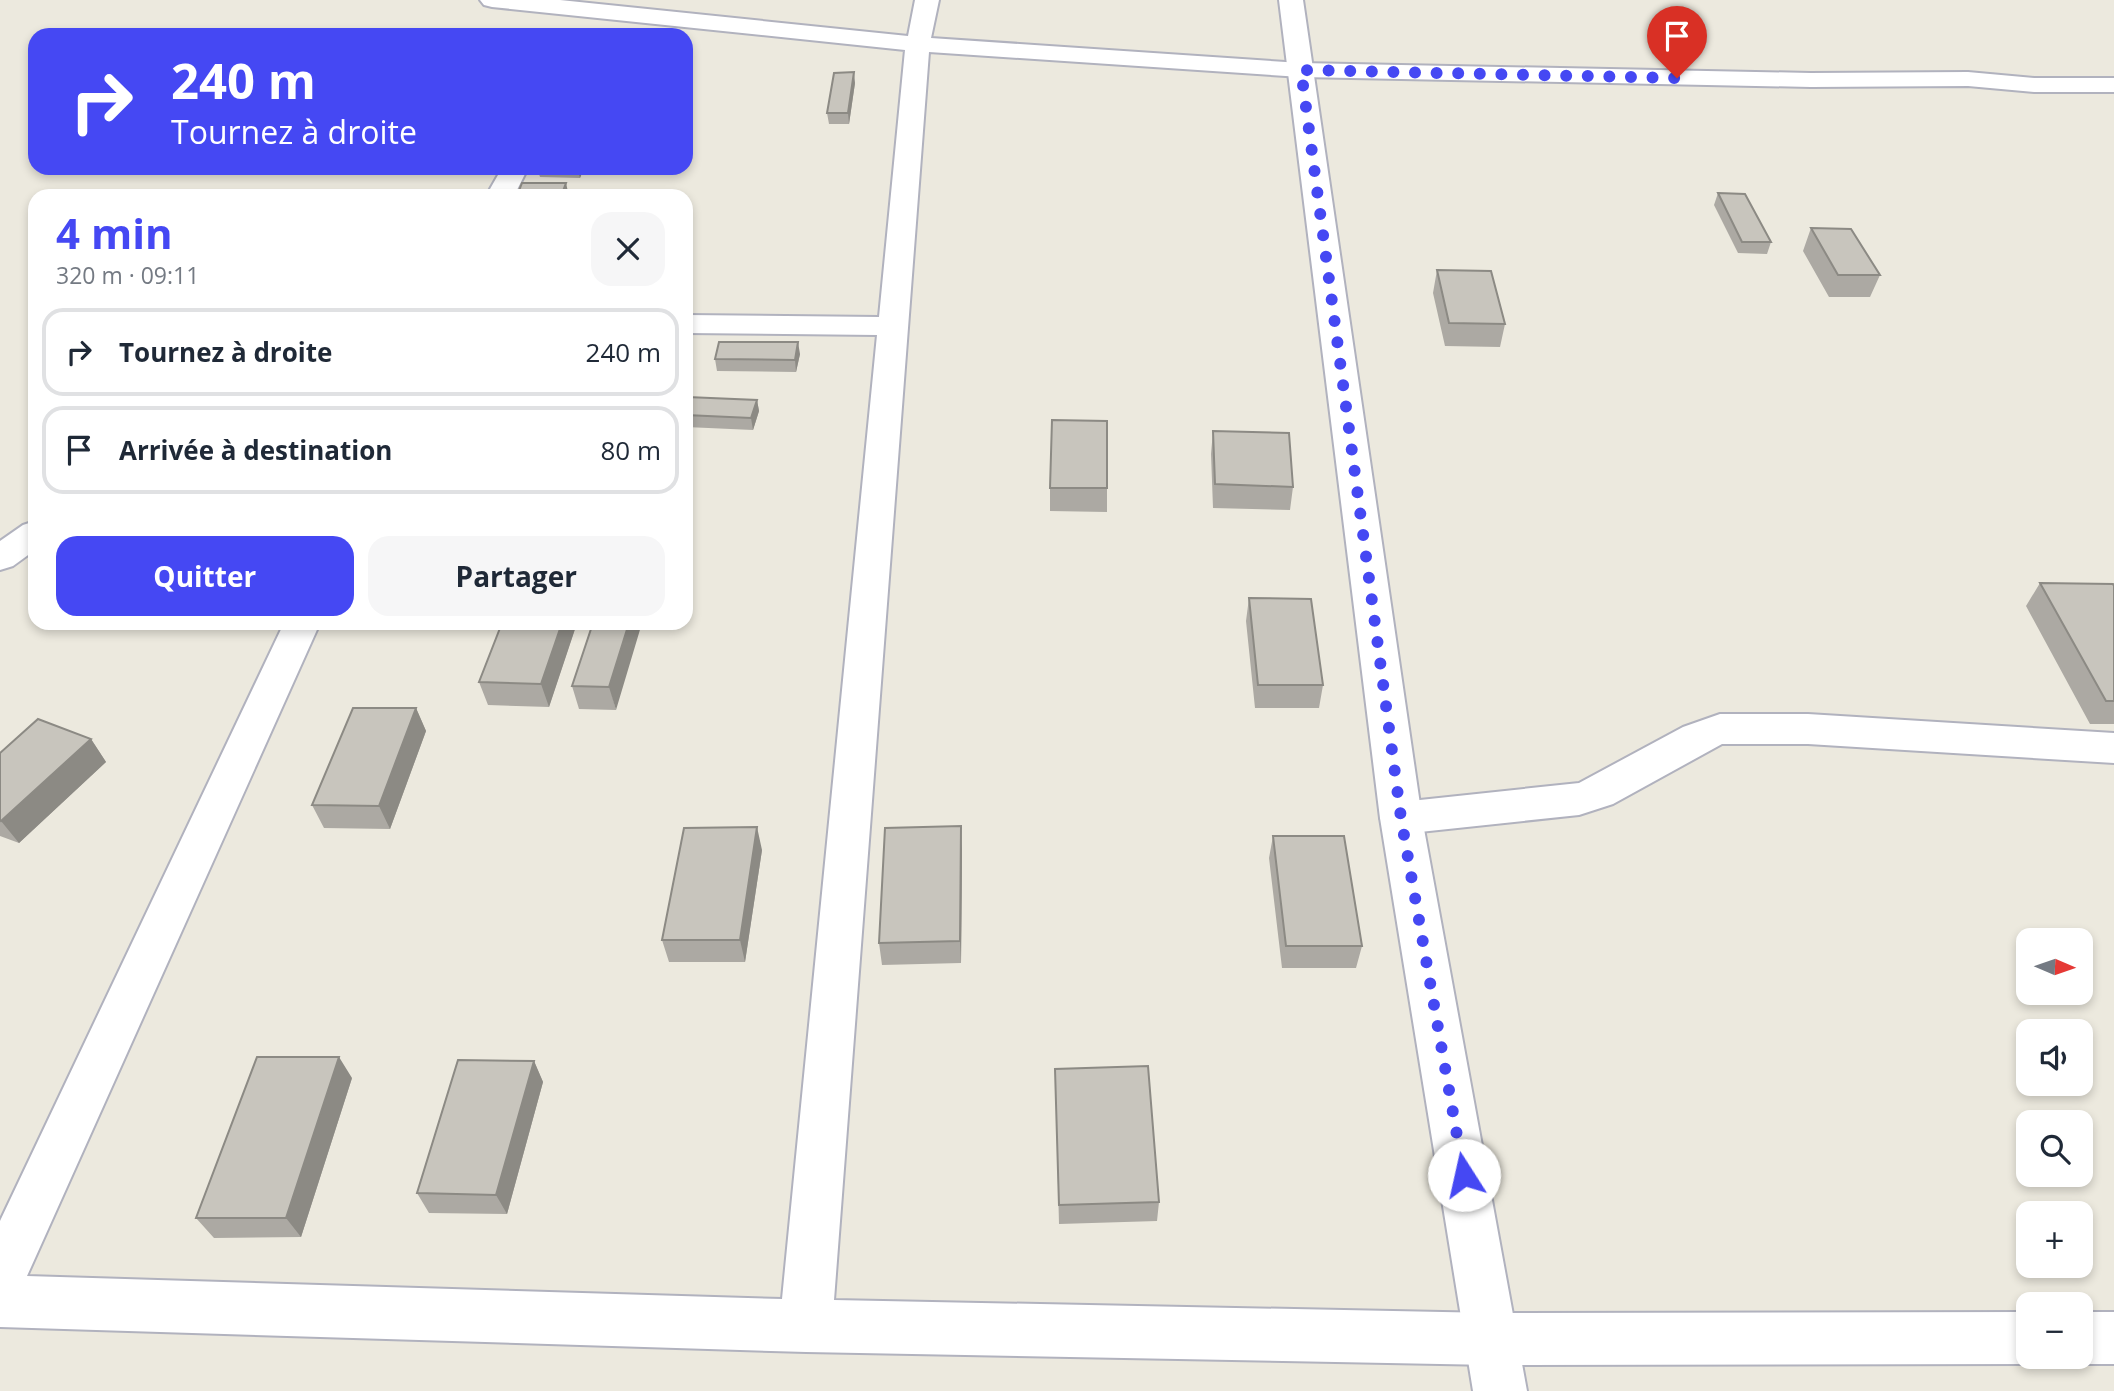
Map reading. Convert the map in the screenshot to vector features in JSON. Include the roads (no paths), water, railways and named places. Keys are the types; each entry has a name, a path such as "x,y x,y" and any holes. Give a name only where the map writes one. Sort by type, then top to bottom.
{"street":[{"path":"492,0 602,6 918,44 1301,70 1798,80 1978,80 2034,85 2114,85"},
{"path":"806,1326 918,44 927,0"},
{"path":"1291,0 1401,818 1500,1391"},
{"path":"591,28 602,6"},
{"path":"693,324 893,326"},
{"path":"0,558 28,538"},
{"path":"0,1277 299,630"},
{"path":"1401,818 1579,799 1600,793 1697,737 1720,729 1808,729 2114,748"},
{"path":"0,1301 806,1326 1492,1339 2016,1338"},
{"path":"2093,1338 2114,1338"}]}
